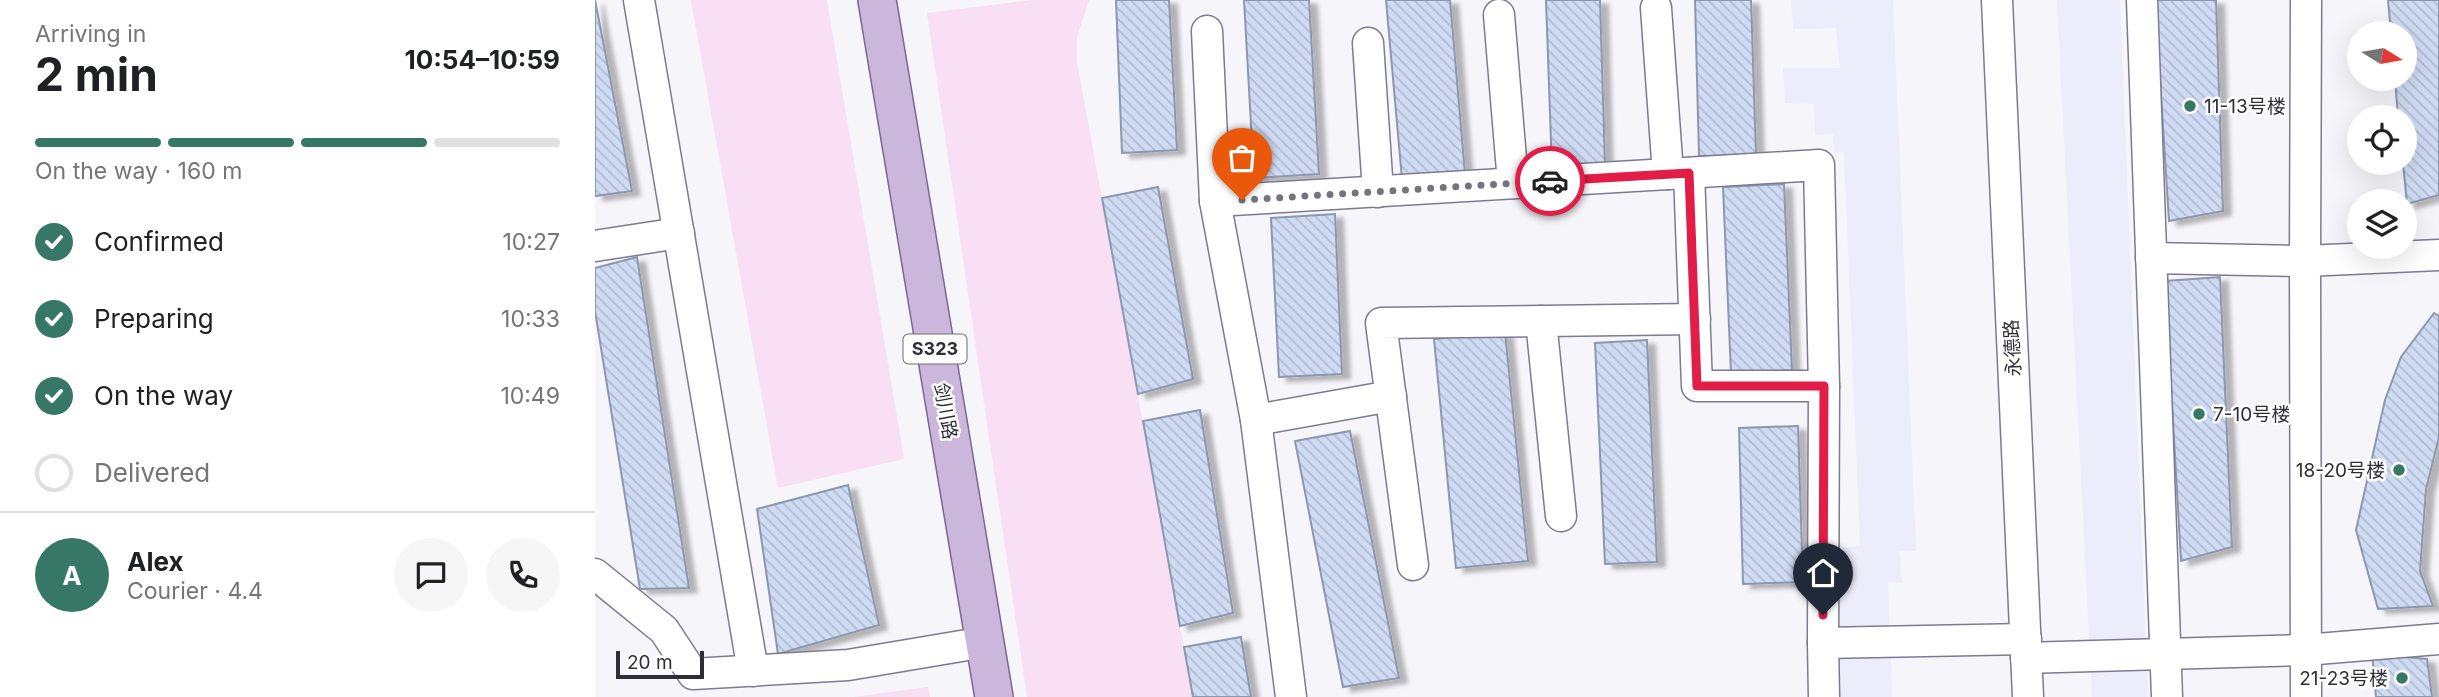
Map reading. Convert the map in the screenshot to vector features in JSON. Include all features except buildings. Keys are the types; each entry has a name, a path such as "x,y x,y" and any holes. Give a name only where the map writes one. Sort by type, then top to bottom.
{"main road":[{"name":"剑川路","path":"877,0 994,697"}],"street":[{"path":"639,0 753,671"},
{"name":"永德路","path":"1997,0 2028,697"},
{"path":"2142,0 2167,697"},
{"path":"2306,0 2306,697"},
{"path":"1656,8 1695,318 1697,386 1824,386"},
{"path":"1499,15 1513,183"},
{"path":"1207,31 1215,201 1256,419 1291,697"},
{"path":"1368,43 1378,192"},
{"path":"1215,201 1819,165 1824,386 1824,697"},
{"path":"595,246 678,233"},
{"path":"2151,258 2305,261 2439,255"},
{"path":"1413,565 1381,323 1695,318"},
{"path":"1541,321 1561,516"},
{"path":"1256,419 1391,396"},
{"path":"595,574 664,630 693,674 848,665 985,642"},
{"path":"1823,643 2165,654 2305,650 2439,639"}],"shaded area":[{"path":"691,0 827,0 904,459 778,488"},
{"path":"1033,0 1089,0 1077,37 1077,62 1193,697 1027,697 927,13"},
{"path":"1791,0 1893,0 1916,551 1899,551 1902,583 1888,582 1892,697 1838,697 1829,549 1860,546 1844,152 1834,153 1833,134 1815,135 1814,104 1785,103 1783,68 1840,68 1836,28 1793,29"},
{"path":"2057,0 2120,0 2148,697 2092,697"},
{"path":"928,687 930,697 854,697"}],"way so far":[{"path":"1242,200 1550,181"}],"place":[{"name":"11-13号楼","path":"2190,106"},
{"name":"7-10号楼","path":"2199,414"},
{"name":"18-20号楼","path":"2399,470"},
{"name":"21-23号楼","path":"2402,678"}],"route":[{"path":"1550,181 1689,173 1697,386 1824,386 1823,615"}]}
